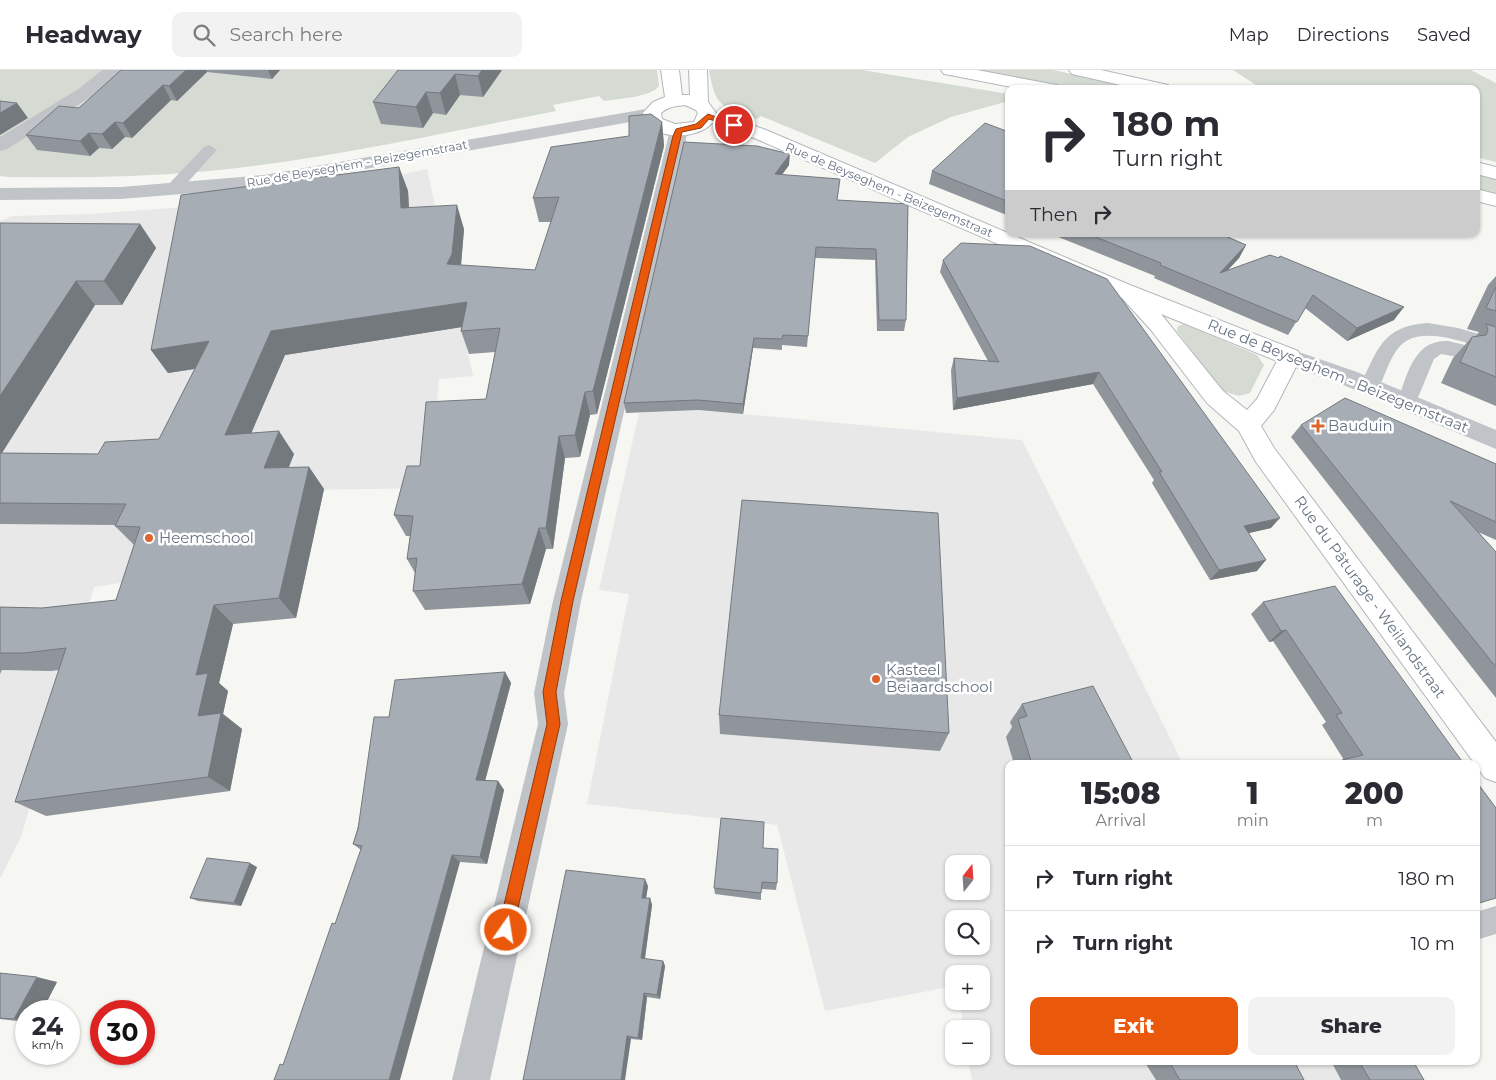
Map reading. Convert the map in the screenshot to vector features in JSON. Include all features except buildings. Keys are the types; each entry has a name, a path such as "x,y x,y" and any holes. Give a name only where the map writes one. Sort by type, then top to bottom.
{"street":[{"path":"0,145 22,130 80,98 112,70"},
{"path":"670,70 674,100"},
{"path":"652,113 653,121 660,127 679,130 698,126 703,110 698,70"},
{"path":"950,70 1030,85"},
{"path":"1078,70 1144,85"},
{"name":"Rue de Beyseghem - Beizegemstraat","path":"0,194 68,194 172,190 292,178 652,113 662,104 674,100 687,100 703,110 1122,290 1290,357 1370,386 1496,440"},
{"path":"471,1080 553,724 549,692 567,601 679,130"},
{"path":"1480,169 1496,173"},
{"path":"1480,196 1496,200"},
{"name":"Rue du Pâturage - Weilandstraat","path":"1122,290 1159,325 1214,397 1248,424 1265,455 1496,767"},
{"path":"1159,325 1165,314 1181,312"},
{"path":"1248,424 1266,404 1290,357"}],"lane":[{"path":"172,190 209,150"},
{"path":"1370,386 1394,341 1404,334 1415,331 1444,331 1496,346"},
{"path":"1407,402 1424,358 1428,353 1441,347 1458,350"},
{"path":"1480,925 1496,920"}],"shaded area":[{"path":"0,70 657,70 659,86 649,93 634,97 604,101 599,96 553,105 556,111 296,160 159,175 9,177 0,176"},
{"path":"709,70 862,70 1005,93 1005,102 951,117 908,137 875,163 761,116 757,119 728,108 718,99"},
{"path":"978,70 1053,70 1123,85 1055,85"},
{"path":"1233,70 1471,70 1496,83 1496,162 1480,158 1480,85 1256,85"},
{"name":"Heemschool","path":"427,169 473,376 439,379 429,488 308,490 294,557 94,587 21,837 0,879 0,221 13,216 91,214 199,206 345,187"},
{"path":"1480,174 1496,178 1496,194 1480,190"},
{"path":"1184,324 1257,355 1264,365 1250,393 1239,396 1223,391 1177,331 1178,326"},
{"name":"Kasteel Beiaardschool","path":"699,410 1022,440 1181,760 1005,760 1005,1065 1333,1065 1341,1080 972,1080 969,1065 990,1065 990,1020 962,1020 961,1010 990,1010 990,965 945,965 945,988 825,1011 777,825 587,804 629,594 599,590 639,413"}],"place":[{"name":"Bauduin","path":"1318,426"},
{"name":"Heemschool","path":"149,538"},
{"name":"Kasteel Beiaardschool","path":"876,679"}],"route":[{"path":"506,930 553,724 554,718 549,692 567,601 677,136 679,130 698,126 708,116 734,125"}]}
